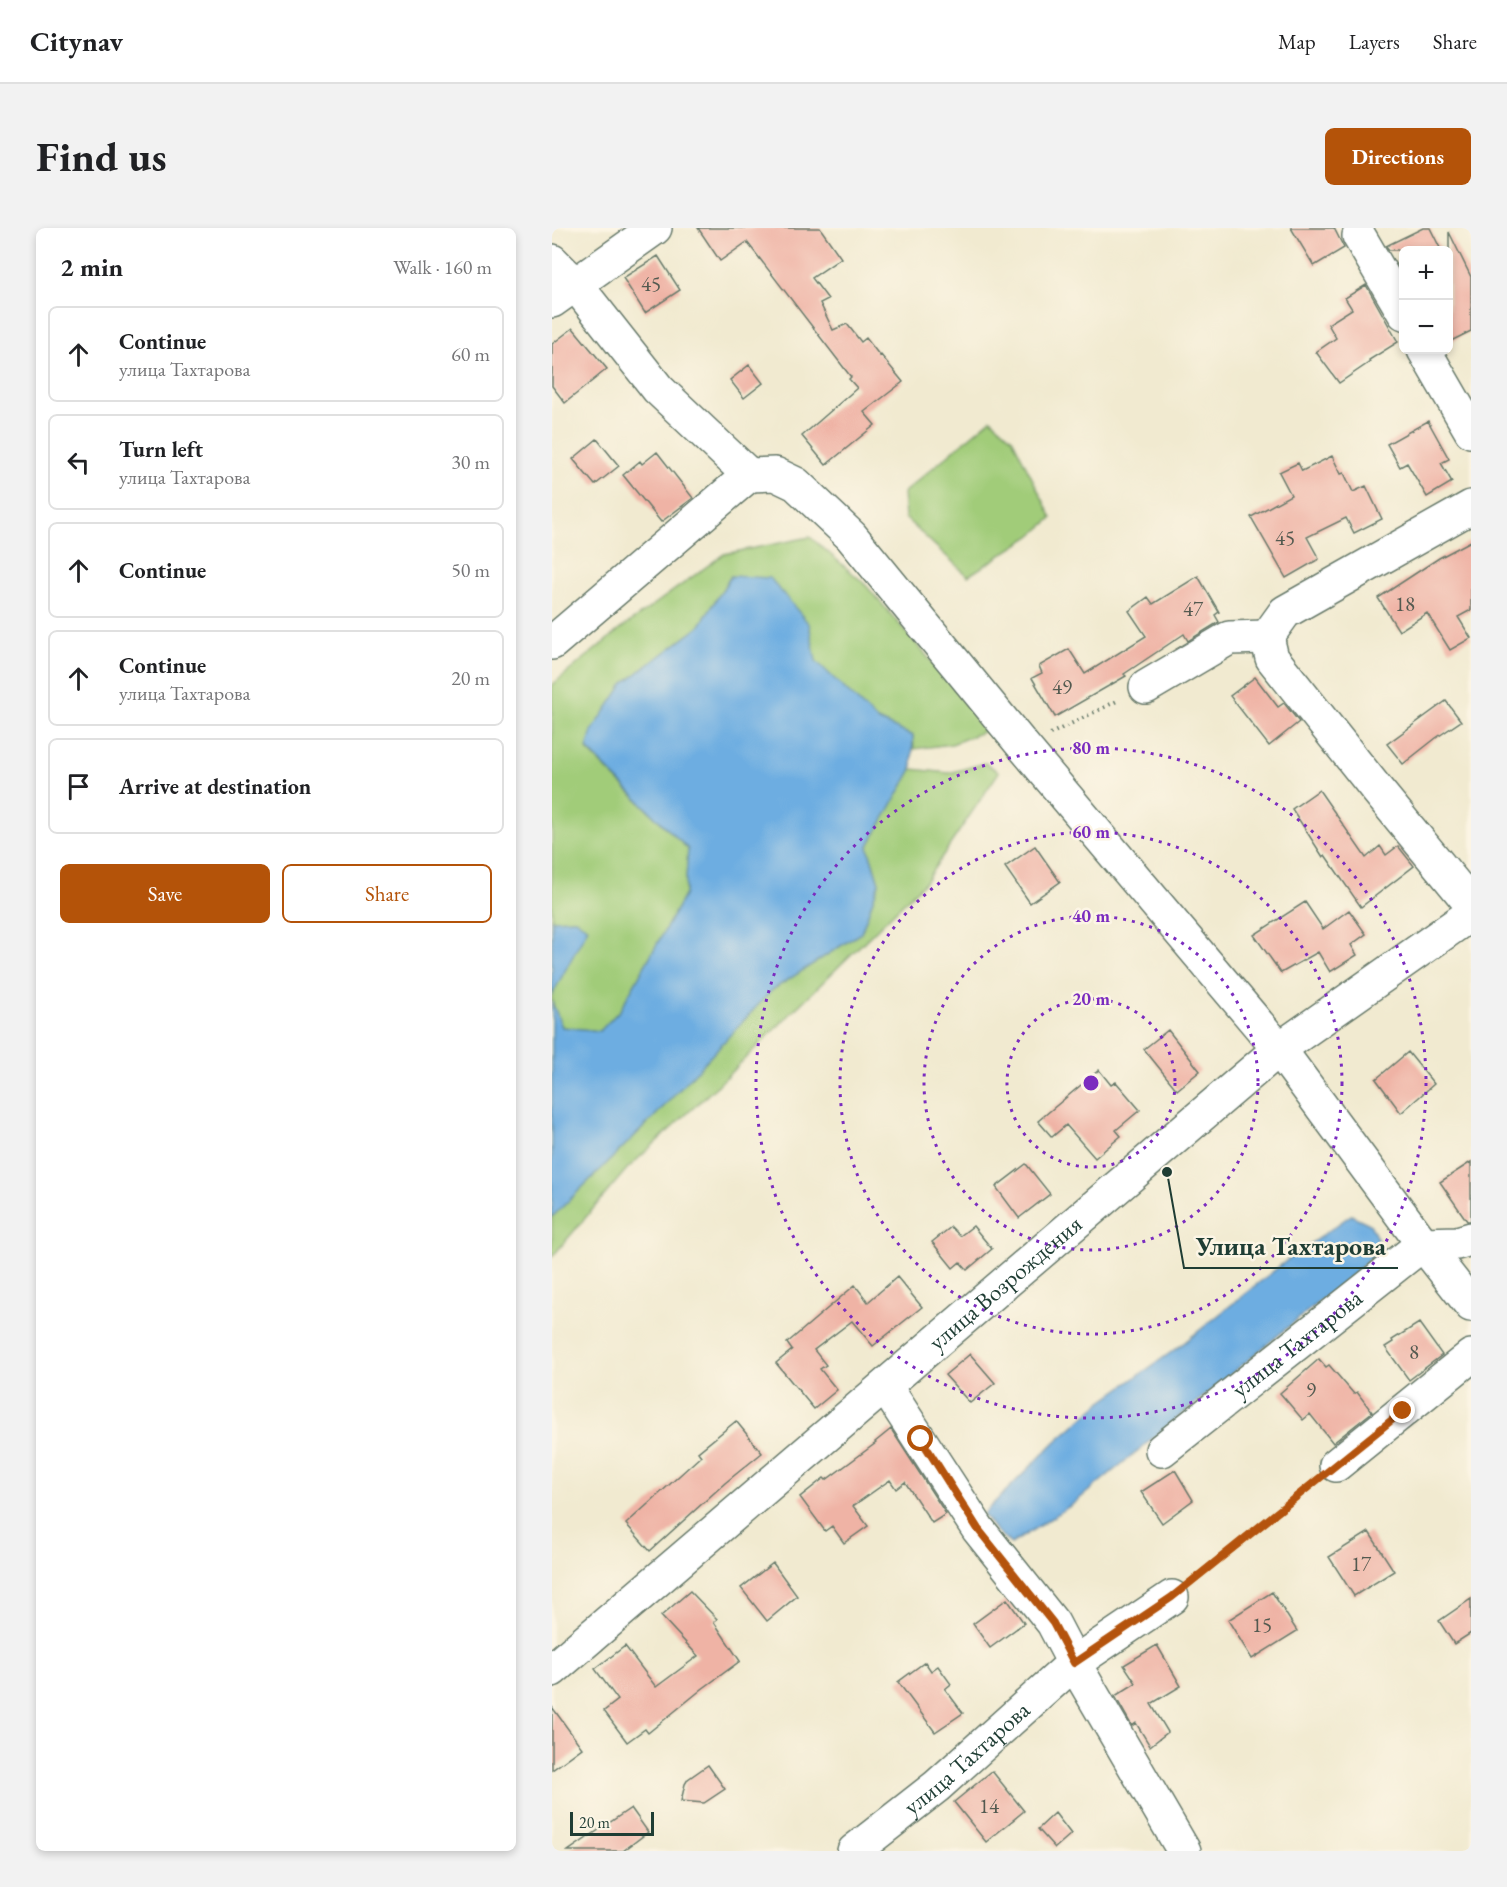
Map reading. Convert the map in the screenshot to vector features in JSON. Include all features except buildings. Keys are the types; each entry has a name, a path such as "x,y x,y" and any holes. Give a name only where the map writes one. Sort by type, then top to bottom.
{"street":[{"path":"564,293 655,228"},
{"path":"1359,236 1399,304"},
{"path":"552,261 564,293 658,390 749,475"},
{"path":"1426,354 1471,431"},
{"path":"552,644 749,475 775,474 796,484 851,536 1024,747 1279,1049 1471,1305"},
{"path":"1471,507 1285,612 1267,637 1272,658 1471,904"},
{"path":"1146,687 1229,638 1267,637"},
{"name":"улица Возрождения","path":"552,1670 1279,1049 1471,914"},
{"path":"1423,1244 1457,1243 1471,1239"},
{"name":"улица Тахтарова","path":"1161,1450 1423,1244"},
{"path":"1336,1465 1471,1356"},
{"path":"885,1386 978,1529 1053,1623 1184,1851"},
{"name":"улица Тахтарова","path":"854,1851 937,1786 1074,1663 1172,1597"}],"path":[{"path":"1024,747 1146,687"},
{"path":"1172,1597 1336,1465"}],"green space":[{"path":"991,419 1012,438 1052,518 1031,536 968,576 905,518 903,493"},
{"path":"810,537 864,583 963,698 985,731 952,744 914,749 913,736 877,720 815,661 809,624 731,576 699,627 624,683 587,750 688,849 685,894 620,1010 600,1031 562,1027 552,1002 552,995 587,928 575,919 552,920 552,685 619,630 724,554"},
{"path":"985,763 999,772 925,882 717,1086 627,1169 552,1257 552,1217 654,1117 772,990 861,933 879,883 868,847 912,769 949,773"}],"water":[{"path":"731,576 770,578 809,624 816,661 877,720 913,736 912,769 868,847 879,883 861,933 772,990 654,1117 552,1217 552,1002 562,1027 600,1031 620,1010 685,894 688,849 587,749 592,731 624,683 699,627"},
{"path":"575,919 588,928 552,995 552,920"},
{"path":"1351,1215 1370,1224 1381,1247 1360,1268 1073,1504 1011,1544 995,1530 983,1514 1056,1441 1101,1402 1180,1346 1286,1261"}],"place":[{"name":"Улица Тахтарова","path":"1167,1172"}],"route":[{"path":"921,1439 978,1529 1053,1623 1074,1663 1172,1597 1403,1411"}]}
